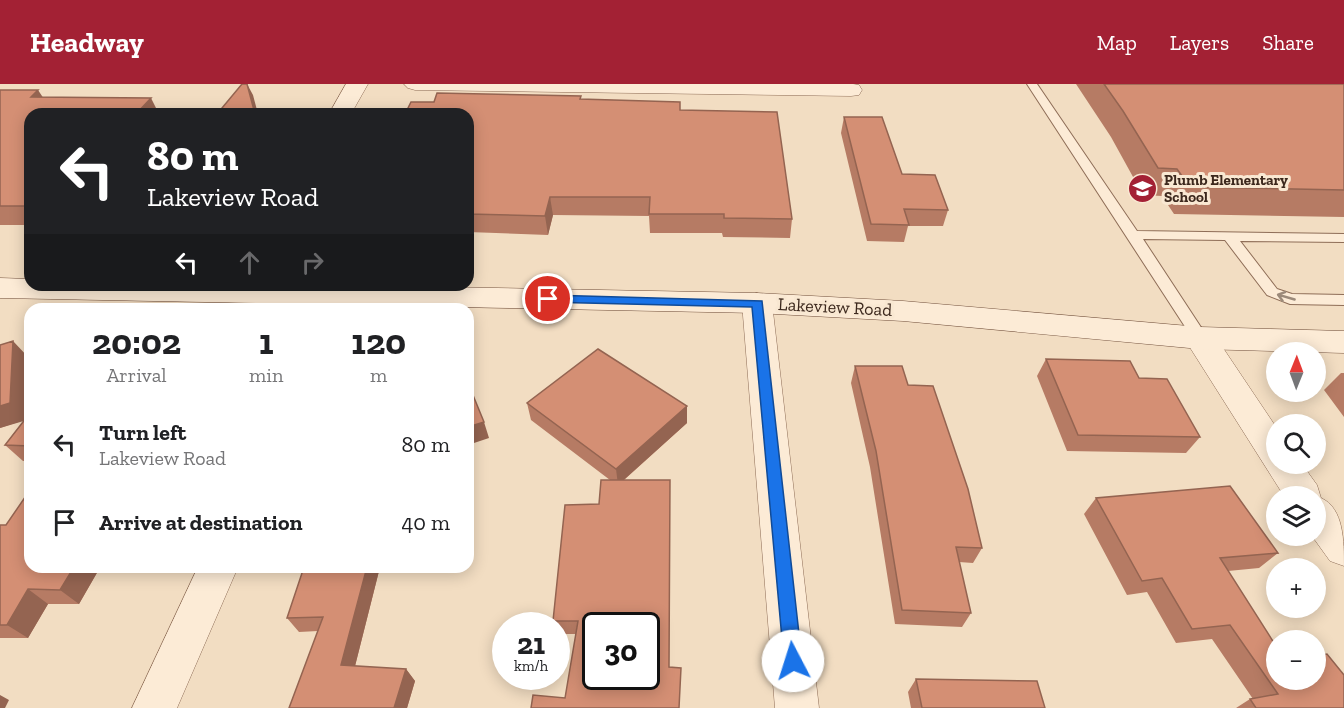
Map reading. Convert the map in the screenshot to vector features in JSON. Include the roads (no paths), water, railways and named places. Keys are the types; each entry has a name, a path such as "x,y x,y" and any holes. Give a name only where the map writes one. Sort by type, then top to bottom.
{"street":[{"path":"343,108 357,84"},
{"path":"416,84 851,90"},
{"name":"Lakeview Road","path":"0,288 24,288"},
{"name":"Lakeview Road","path":"256,291 336,302 757,303 903,311 1200,338 1344,342"},
{"path":"757,303 797,708"},
{"path":"1200,338 1266,440"},
{"path":"1326,525 1344,549"},
{"path":"154,708 215,573"}],"lane":[{"path":"1032,84 1200,338"},
{"path":"1133,235 1344,238"},
{"path":"1229,236 1272,292 1290,299 1344,300"}],"place":[{"name":"Plumb Elementary School","path":"1143,189"}]}
